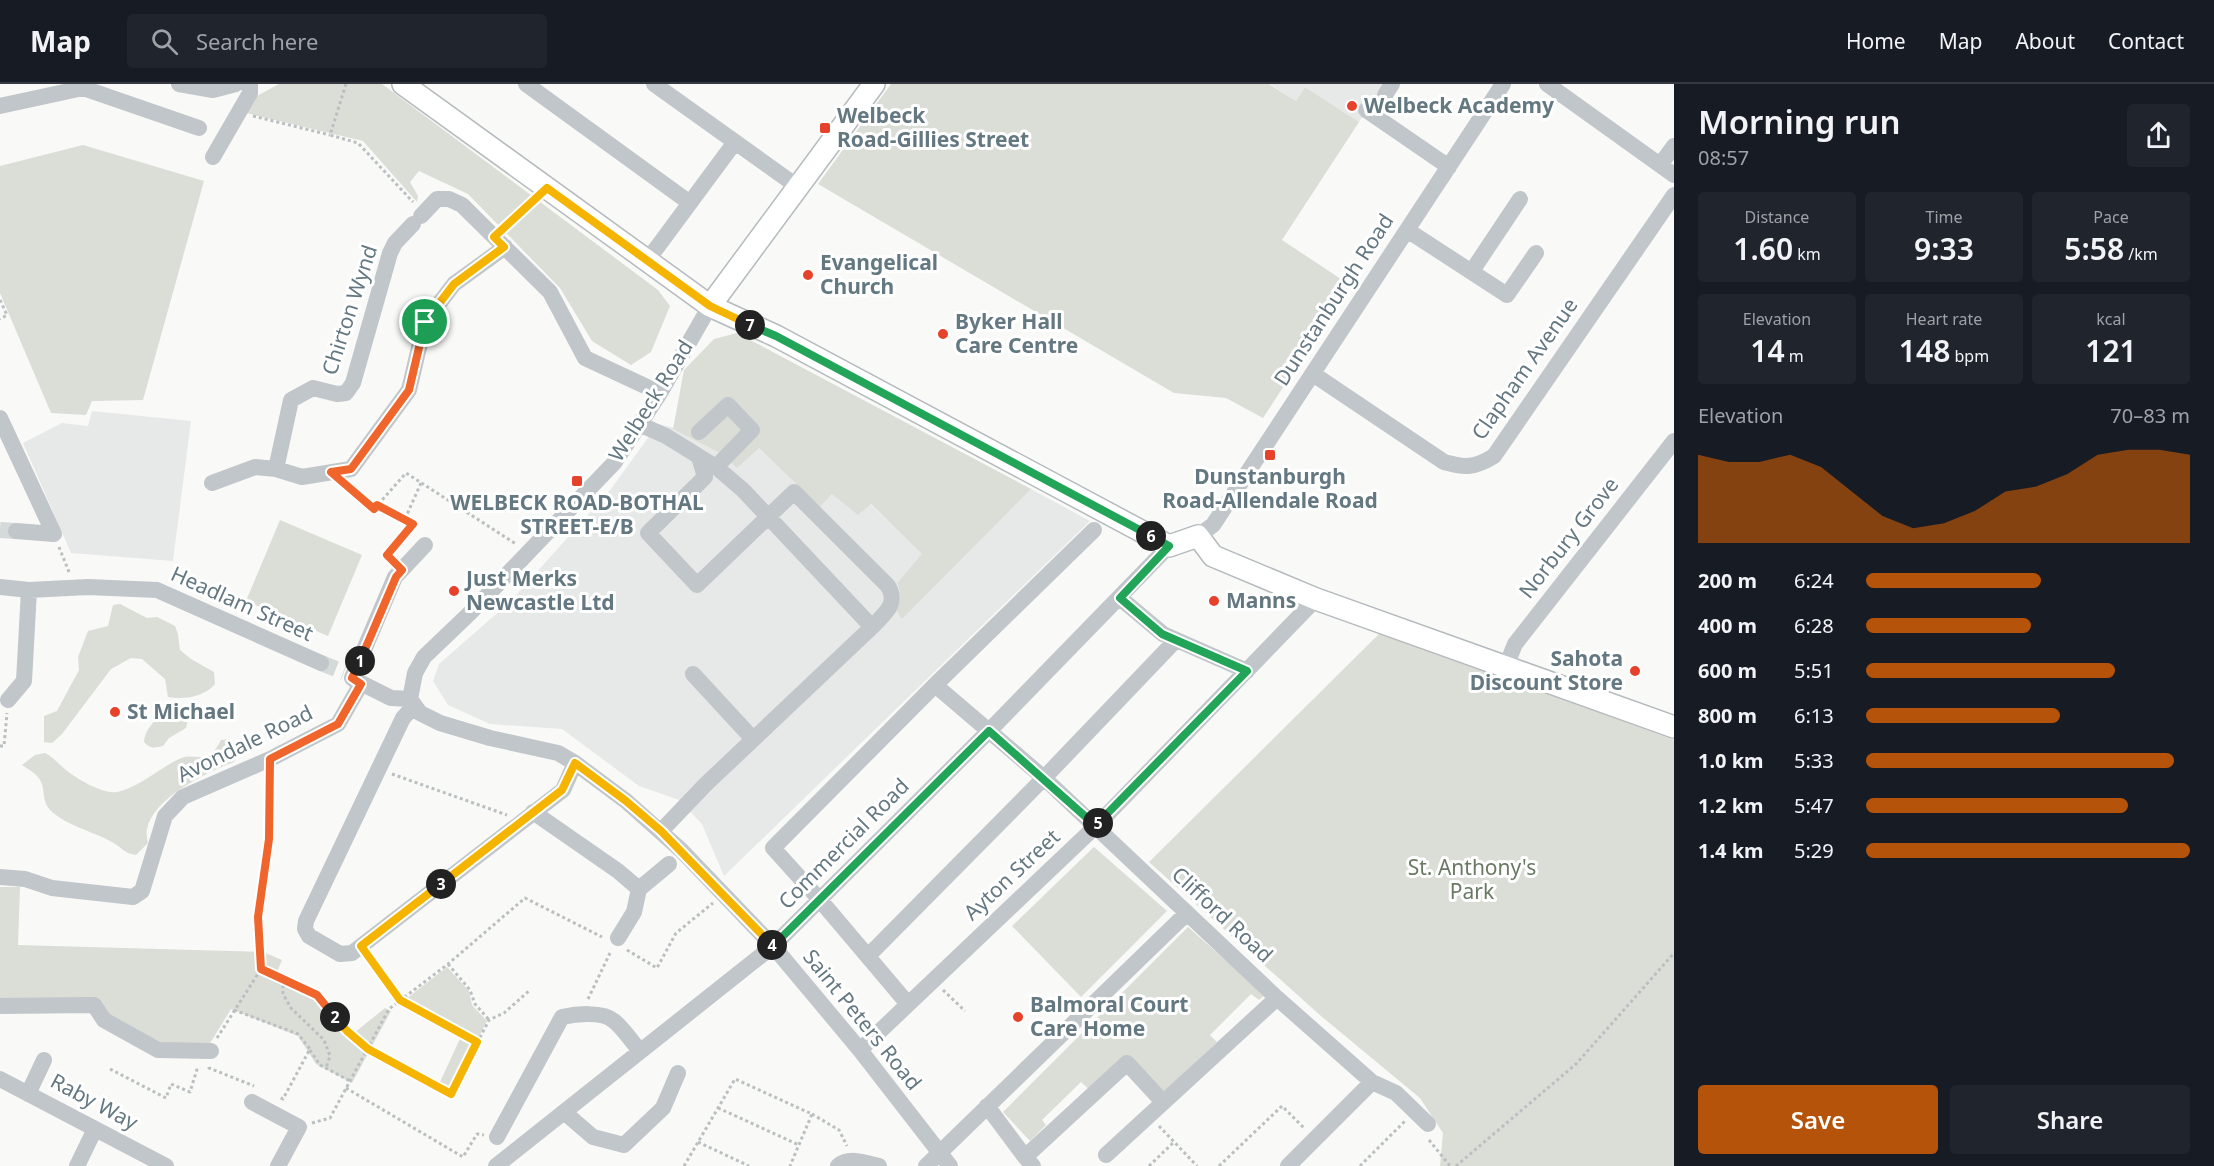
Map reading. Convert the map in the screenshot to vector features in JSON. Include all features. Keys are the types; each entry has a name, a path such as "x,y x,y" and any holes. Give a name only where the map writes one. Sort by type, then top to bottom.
{"main road":[{"name":"Welbeck Road","path":"710,306 873,84"},
{"path":"408,86 710,306 776,336 1169,546 1198,536 1213,556 1316,599 1674,727"}],"street":[{"path":"179,84 213,90 236,84"},
{"path":"213,157 250,93 250,84"},
{"path":"526,84 690,203"},
{"path":"654,84 798,187"},
{"name":"Dunstanburgh Road","path":"1198,536 1213,525 1503,84"},
{"path":"1547,84 1667,170 1674,146"},
{"path":"0,106 84,86 199,128"},
{"path":"1366,111 1449,167"},
{"path":"647,261 735,142"},
{"name":"Clapham Avenue","path":"1313,374 1443,462 1460,467 1479,465 1494,456 1674,195"},
{"name":"Chirton Wynd","path":"276,469 291,400 312,388 337,394 346,393 353,383 395,243 437,199 449,199 462,205 550,292 585,358 660,393"},
{"path":"1472,271 1520,199"},
{"path":"1407,230 1507,295 1536,253"},
{"path":"212,483 255,467 276,469 302,477 351,469 409,390 425,322 454,284 499,242"},
{"name":"Welbeck Road","path":"412,702 415,673 424,657 471,612 614,463 660,393 710,306"},
{"path":"699,432 728,405 752,430 716,467"},
{"path":"0,418 54,534 16,531"},
{"path":"639,424 666,436 716,467 743,490 872,627"},
{"name":"Norbury Grove","path":"1506,666 1515,644 1674,441"},
{"path":"661,831 706,784 891,607 892,593 888,586 794,492 697,585 648,534 705,477 699,457"},
{"path":"908,1004 773,848 1094,530"},
{"name":"Avondale Road","path":"0,877 25,879 52,888 134,897 142,891 165,816 183,797 270,759 338,724 352,678 396,577 425,545"},
{"name":"Commercial Road","path":"496,1166 773,946 989,731 1169,546"},
{"name":"Headlam Street","path":"0,587 29,590 75,587 157,590 321,663"},
{"path":"8,700 24,681 29,590"},
{"path":"1120,598 1162,634 1247,671"},
{"name":"Ayton Street","path":"860,1050 1096,826 1316,599"},
{"path":"868,956 1176,640"},
{"path":"693,674 753,740"},
{"path":"352,678 391,698 412,702 306,921 305,929 309,936 340,954 352,953 562,790 575,763"},
{"name":"Clifford Road","path":"935,685 1044,778 1277,998 1372,1082 1396,1093 1428,1124"},
{"name":"Saint Peters Road","path":"412,702 420,713 440,723 490,738 558,753 626,801 661,831 773,946 860,1050 945,1159"},
{"path":"533,812 618,871 639,890"},
{"path":"618,938 634,912 639,890 669,864"},
{"path":"926,1166 945,1159 987,1106 1187,913"},
{"path":"1106,1155 1277,998"},
{"path":"0,1006 94,1005 104,1020 158,1050 211,1051"},
{"path":"497,1137 562,1017 580,1014 612,1019 640,1051"},
{"path":"28,1094 44,1060"},
{"path":"987,1106 1029,1161 1127,1063 1163,1102"},
{"path":"564,1112 593,1137 624,1144 663,1108 678,1073"},
{"name":"Raby Way","path":"0,1078 166,1166"},
{"path":"1288,1166 1372,1082"},
{"path":"257,1096 299,1127 278,1166"},
{"path":"77,1166 95,1129"},
{"path":"846,1163 879,1166"}],"path":[{"path":"330,135 346,84"},
{"path":"238,113 358,143 419,218"},
{"path":"499,242 547,188"},
{"path":"0,300 7,315 0,319"},
{"path":"331,472 374,509 405,473 528,551"},
{"path":"405,519 421,483"},
{"path":"377,505 413,524 387,555 402,570"},
{"path":"54,534 75,587"},
{"path":"0,746 4,746 8,700"},
{"path":"209,1068 212,1045 261,969 258,917 269,839 270,759"},
{"path":"379,769 511,816 519,823"},
{"path":"299,1127 330,1118 389,1009 448,964 525,898"},
{"path":"580,1014 618,938"},
{"path":"361,946 400,1000 477,1042"},
{"path":"1456,1166 1576,1064 1674,953"},
{"path":"448,964 470,990 475,1004 489,1020"},
{"path":"261,969 317,995 347,1031 368,1049 451,1094 489,1020 504,1013 530,990"},
{"path":"283,978 283,994 291,1008 324,1040 330,1056 326,1068"},
{"path":"938,985 965,1011"},
{"path":"234,1010 298,1034 320,1065 350,1081"},
{"path":"273,1094 283,1099 310,1049"},
{"path":"110,1069 166,1098 171,1084 190,1092 199,1064 257,1096"},
{"path":"684,1166 735,1078 812,1114 839,1130 846,1163"},
{"path":"346,1088 463,1157 477,1134 497,1137"},
{"path":"1219,1166 1282,1106 1314,1139"},
{"path":"718,1108 799,1145"},
{"path":"1360,1166 1415,1111"},
{"path":"790,1166 812,1114"},
{"path":"1149,1115 1197,1166"},
{"path":"1428,1124 1422,1132 1450,1166"},
{"path":"698,1142 749,1166"},
{"path":"1149,1166 1174,1142"}],"shaded area":[{"name":"Welbeck Academy","path":"1270,84 1384,84 1359,122 1305,87 1296,101"},
{"path":"92,411 191,421 173,561 71,553 23,443 62,423 88,426"},
{"path":"658,424 759,448 820,507 832,494 870,504 923,554 897,583 901,602 896,610 994,525 1031,489 1090,521 724,876 702,824 679,800 639,786 562,729 490,724 448,705 433,681 439,664 510,602 611,489"}],"green space":[{"path":"279,84 382,84 658,290 670,306 651,352 631,365 592,341 560,288 468,194 419,171 410,182 418,196 417,202 363,141 242,112 253,98"},
{"path":"891,84 1269,84 1296,101 1305,87 1359,122 1282,240 1350,285 1263,418 1226,398 1174,393 818,184"},
{"path":"83,145 204,181 143,400 92,401 86,415 51,413 0,293 0,166"},
{"path":"737,333 1031,489 902,619 896,610 900,597 897,583 922,554 871,504 858,515 832,494 820,507 759,448 737,468 722,454 673,429 684,370 714,339"},
{"path":"280,520 362,555 328,636 246,601"},
{"path":"120,604 147,618 157,617 175,626 180,650 214,672 215,684 205,692 193,696 168,697 165,679 142,659 131,658 111,669 62,734 52,743 44,742 44,716 57,711 79,670 78,657 88,631 108,626 113,605"},
{"name":"St. Anthony's Park","path":"1381,632 1674,740 1674,1166 1440,1166 1443,1133 1420,1098 1321,1016 1149,862"},
{"path":"178,708 188,719 186,728 169,738 163,746 148,746 144,742 151,725 161,716"},
{"path":"231,739 239,751 234,762 196,779 159,807 147,829 148,843 136,855 57,816 47,806 42,784 38,778 22,765 35,755 45,753 86,783 105,791 117,792 132,787 179,759 211,754 221,740"},
{"path":"1094,847 1167,911 1081,997 1012,926"},
{"path":"0,887 20,887 18,945 263,952 282,960 277,972 321,994 354,1033 385,1008 391,1011 352,1083 316,1064 298,1036 231,1009 209,1045 163,1044 111,1018 97,998 0,999"},
{"path":"1188,927 1265,995 1259,1000 1251,994 1210,1035 1217,1042 1161,1094 1126,1058 1090,1090 1081,1082 1042,1120 1046,1125 1030,1141 1003,1112"},
{"path":"447,967 469,991 472,1005 487,1021 453,1088 440,1082 464,1030 406,999"}],"tunnel":[{"path":"0,530 16,531"},
{"path":"321,663 344,672"}],"place":[{"name":"Welbeck Academy","path":"1352,106"},
{"name":"Welbeck Road-Gillies Street","path":"825,128"},
{"name":"Evangelical Church","path":"808,275"},
{"name":"Byker Hall Care Centre","path":"943,334"},
{"name":"Dunstanburgh Road-Allendale Road","path":"1270,455"},
{"name":"WELBECK ROAD-BOTHAL STREET-E/B","path":"577,481"},
{"name":"Just Merks Newcastle Ltd","path":"454,591"},
{"name":"Manns","path":"1214,601"},
{"name":"Sahota Discount Store","path":"1635,671"},
{"name":"St Michael","path":"115,712"},
{"name":"Balmoral Court Care Home","path":"1018,1017"}],"route":[{"path":"547,188 710,306 776,336 1169,546 1120,598 1162,634 1247,671 1096,826 989,731 773,946 661,831 626,801 575,763 562,790 361,946 400,1000 477,1042 451,1094 368,1049 347,1031 317,995 261,969 258,917 269,839 270,759 338,724 361,684 352,678 396,577 402,570 387,555 413,524 377,505 374,509 331,472 351,469 409,390 425,322 454,284 504,247 494,237 547,188"}]}
